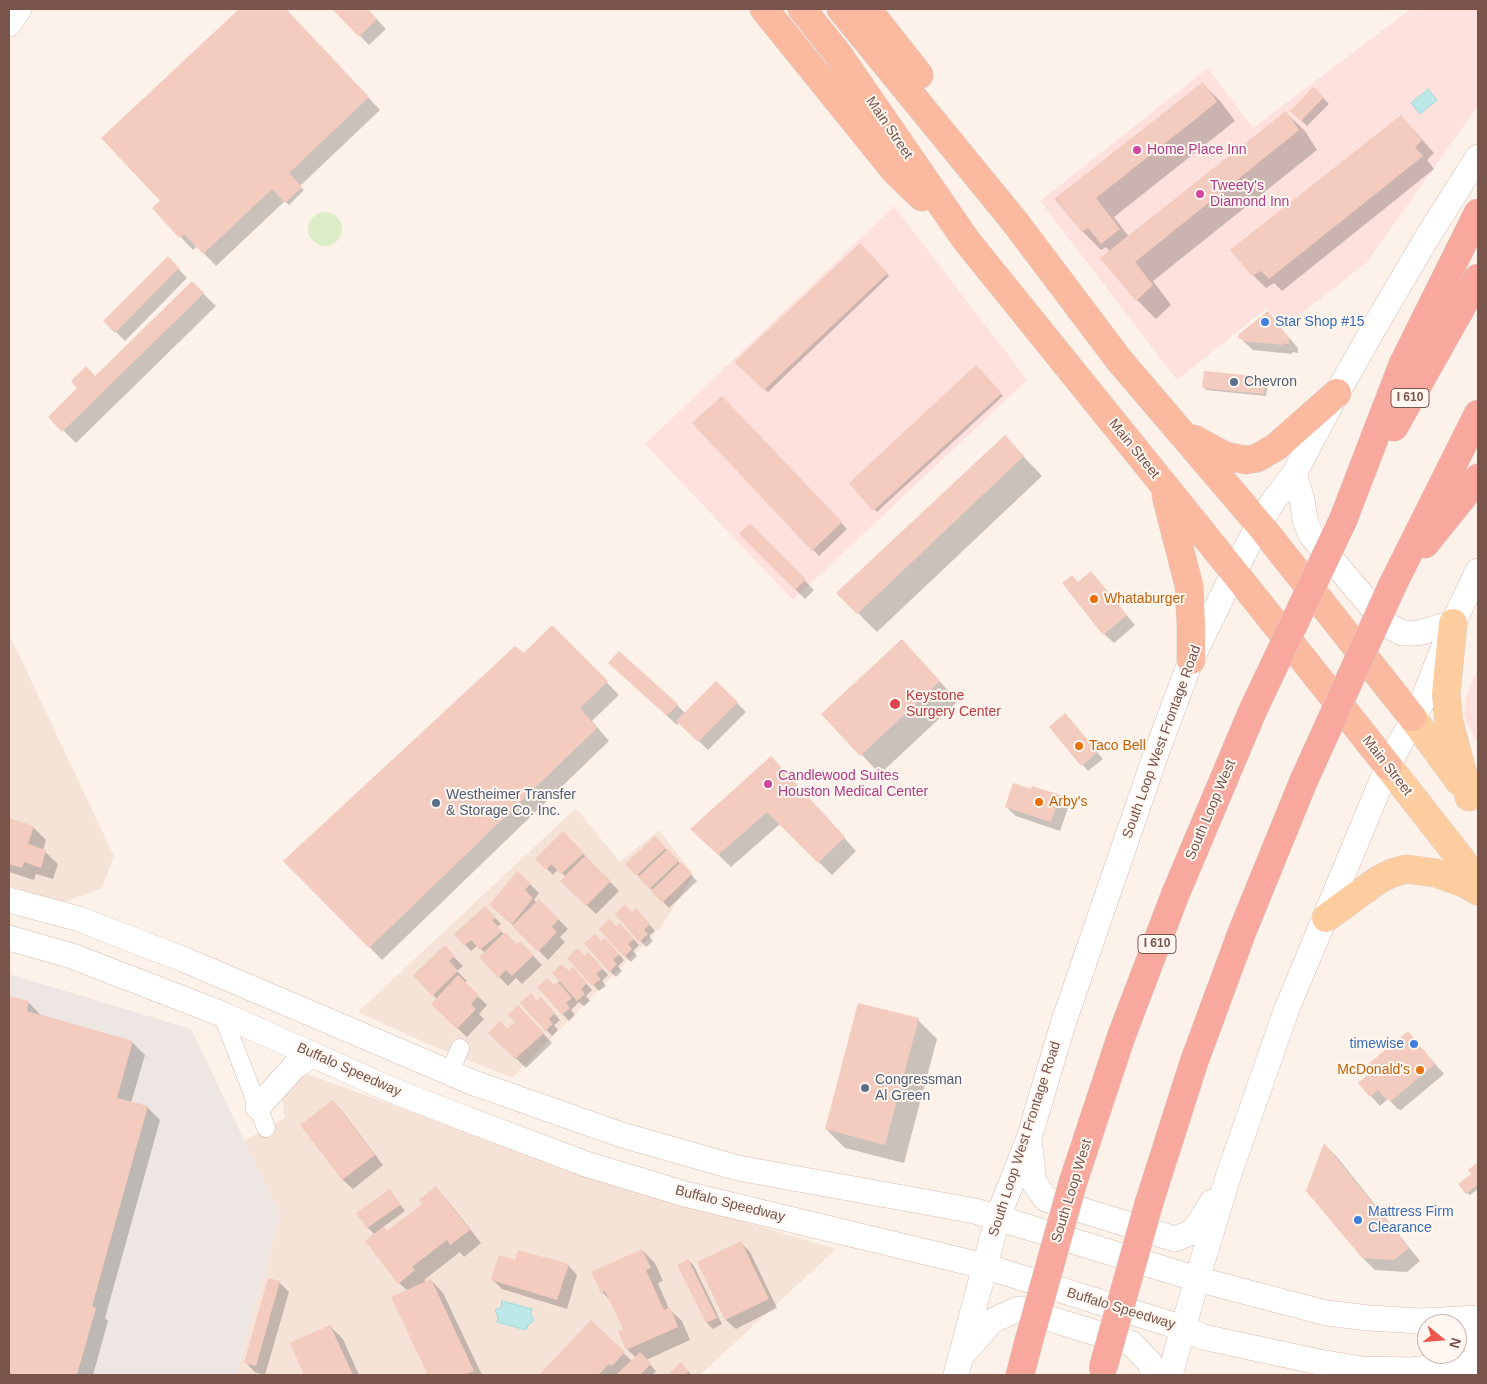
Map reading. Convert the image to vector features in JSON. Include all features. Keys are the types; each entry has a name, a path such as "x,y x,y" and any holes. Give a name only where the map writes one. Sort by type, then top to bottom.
{"highway":[{"path":"764,9 895,171 966,240"},
{"name":"Main Street","path":"802,9 838,54 966,240 1388,766"},
{"path":"841,9 1015,222 1119,360 1259,524 1412,717"},
{"path":"867,9 993,174 1015,222"},
{"path":"1343,520 1403,364 1478,213"},
{"name":"South Loop West","path":"1020,1375 1073,1182 1121,1037 1175,895 1253,710 1343,520 1478,278"},
{"path":"1180,431 1225,456 1246,460 1257,458 1276,447 1337,393"},
{"path":"1102,1372 1149,1202 1194,1062 1238,941 1304,780 1392,584 1478,414"},
{"path":"1392,584 1478,478"},
{"path":"1163,485 1189,586 1191,660"}],"main road":[{"path":"9,24 18,9"},
{"name":"South Loop West Frontage Road","path":"958,1367 998,1217 1029,1138 1064,1021 1191,660 1259,524 1294,474 1337,393 1428,236 1478,157"},
{"path":"1294,474 1302,500 1305,520 1311,535 1387,625 1402,632 1418,633 1453,623"},
{"path":"1170,1375 1229,1174 1286,1011 1388,766 1412,717 1423,700 1453,623 1478,571"},
{"path":"1453,623 1446,694 1449,722 1474,802"},
{"path":"1412,717 1474,802"},
{"name":"Main Street","path":"1388,766 1478,881"},
{"path":"1326,918 1378,880 1406,869 1436,874 1466,884 1478,891"},
{"path":"9,900 79,919 234,980 474,1083 622,1134 738,1168 976,1211 1197,1279 1326,1313 1421,1321 1475,1318 1478,1356"},
{"name":"Buffalo Speedway","path":"9,938 72,956 222,1014 387,1088 460,1118 586,1164 685,1194 984,1266 1183,1328 1203,1337 1320,1362 1362,1369 1410,1370 1478,1363"},
{"path":"222,1014 234,980"},
{"path":"262,1118 295,1066 313,1055"},
{"path":"460,1118 474,1083"},
{"path":"1029,1138 1034,1183 1046,1199 1175,1239 1194,1231 1229,1174"},
{"path":"729,1206 738,1168"},
{"path":"958,1367 992,1321 1018,1310 1132,1344 1150,1363 1153,1375"}],"street":[{"path":"222,1014 262,1118"},
{"path":"450,1073 460,1048"}],"shaded area":[{"path":"1411,9 1478,9 1478,106 1367,262 1283,328 1267,308 1177,380 1040,201 1208,68 1253,128"},
{"path":"894,206 1027,380 793,600 645,444"},
{"path":"9,634 114,856 102,888 64,902 9,886"},
{"path":"1478,668 1478,745 1464,716 1466,698"},
{"path":"576,808 620,862 659,830 694,875 661,927 512,1078 430,1045 358,1012"},
{"path":"9,974 191,1029 280,1215 236,1375 9,1375"},
{"path":"304,1073 595,1178 836,1249 700,1375 236,1375 280,1215 244,1141 285,1118 282,1099"}],"green space":[{"path":"325,212 337,217 342,229 337,241 325,246 313,241 308,229 313,217"}],"water":[{"path":"1428,89 1437,100 1420,114 1411,103"},
{"path":"502,1301 532,1309 531,1314 534,1321 528,1325 526,1330 497,1322 498,1317 495,1310 501,1307"}],"building":[{"path":"239,9 286,9 369,97 289,173 302,187 285,203 272,189 203,254 184,234 179,238 152,208 160,201 101,138"},
{"path":"332,9 368,9 377,19 359,37"},
{"name":"Home Place Inn","path":"1203,82 1217,102 1096,198 1120,229 1101,244 1088,228 1082,232 1054,199"},
{"path":"1313,87 1324,97 1301,121 1290,111"},
{"name":"Tweety's Diamond Inn","path":"1286,111 1299,130 1135,262 1153,285 1136,301 1100,258"},
{"path":"1401,115 1422,140 1415,147 1423,156 1269,279 1261,271 1252,276 1230,250"},
{"path":"860,243 888,273 764,390 734,362"},
{"path":"168,256 179,268 115,333 103,321"},
{"path":"192,281 204,293 62,432 48,417 77,388 71,381 86,366 95,376"},
{"name":"Star Shop #15","path":"1268,311 1289,338 1289,344 1242,341 1242,339 1238,338 1239,334"},
{"path":"976,365 1002,393 873,511 849,483"},
{"name":"Chevron","path":"1204,371 1266,377 1264,394 1202,388"},
{"path":"722,396 842,522 812,551 692,423"},
{"path":"1005,435 1024,456 857,614 836,593"},
{"path":"750,523 806,579 795,590 739,534"},
{"name":"Whataburger","path":"1091,571 1127,615 1103,635 1062,583 1072,575 1078,582"},
{"path":"552,625 608,681 580,708 597,728 369,948 283,861 515,646 524,653"},
{"path":"902,639 940,681 860,756 821,714"},
{"path":"619,651 678,704 667,716 608,663"},
{"path":"716,681 738,702 698,742 676,721"},
{"name":"Taco Bell","path":"1065,713 1098,752 1081,766 1049,727"},
{"name":"Candlewood Suites Houston Medical Center","path":"771,756 845,837 818,863 767,812 718,855 690,829"},
{"path":"1013,783 1031,789 1032,786 1060,795 1051,822 1005,807"},
{"path":"9,818 34,826 28,844 46,850 41,868 24,862 22,868 9,864"},
{"path":"563,831 584,853 561,874 551,864 546,870 535,859"},
{"path":"655,836 666,848 636,876 625,864"},
{"path":"668,849 679,861 649,889 638,877"},
{"path":"585,856 611,881 586,906 560,881"},
{"path":"681,862 692,874 662,903 651,891"},
{"path":"517,871 531,883 525,890 533,898 512,924 489,905"},
{"path":"539,899 559,919 552,927 557,932 538,952 512,926"},
{"path":"625,904 632,912 636,908 650,924 644,930 648,934 639,942 615,914"},
{"path":"485,906 496,918 492,920 502,931 480,950 471,940 464,946 454,934"},
{"path":"609,919 616,926 620,923 634,939 628,944 632,949 624,957 599,929"},
{"path":"505,932 517,944 520,941 534,955 512,976 506,970 498,978 479,957"},
{"path":"595,934 601,941 605,938 619,954 613,960 617,964 609,972 584,943"},
{"path":"445,945 455,956 449,961 458,971 432,996 413,975"},
{"path":"578,948 585,956 588,952 603,968 596,974 601,979 592,986 567,958"},
{"path":"562,964 569,971 573,967 587,983 581,989 585,994 577,1001 552,973"},
{"path":"458,975 479,995 471,1004 476,1009 457,1029 431,1004"},
{"path":"547,978 554,985 558,982 572,998 566,1003 570,1008 562,1015 537,987"},
{"path":"531,993 537,1001 541,997 555,1013 549,1019 553,1024 545,1031 520,1003"},
{"path":"9,996 29,1001 27,1011 133,1041 117,1098 148,1106 92,1306 96,1308 77,1375 9,1375"},
{"path":"858,1003 919,1018 885,1145 825,1129"},
{"path":"518,1005 544,1033 515,1059 488,1033 500,1021 507,1029 515,1022 508,1015"},
{"path":"1408,1031 1435,1064 1391,1101 1387,1100 1378,1090 1370,1097 1358,1083 1372,1071 1367,1065"},
{"path":"333,1100 375,1155 342,1180 300,1125"},
{"name":"Mattress Firm Clearance","path":"1324,1143 1409,1248 1394,1260 1362,1258 1306,1191"},
{"path":"1478,1162 1478,1184 1466,1194 1458,1184 1471,1174 1468,1170"},
{"path":"436,1186 470,1230 450,1245 447,1240 412,1267 415,1270 398,1284 365,1241 384,1226 387,1231 422,1204 419,1200"},
{"path":"390,1189 400,1205 367,1228 356,1213"},
{"path":"741,1241 769,1299 725,1320 697,1262"},
{"path":"642,1249 651,1268 646,1270 664,1310 670,1307 678,1327 626,1350 618,1331 623,1329 605,1291 601,1293 591,1272"},
{"path":"518,1250 569,1264 557,1300 491,1280 499,1255 515,1260"},
{"path":"688,1259 717,1318 706,1323 677,1265"},
{"path":"268,1278 280,1281 256,1366 244,1363"},
{"path":"431,1279 474,1371 464,1375 428,1375 391,1297"},
{"path":"591,1320 625,1352 612,1366 609,1364 598,1375 539,1375"},
{"path":"330,1325 353,1375 304,1375 290,1343"},
{"path":"640,1352 651,1364 640,1375 616,1375"},
{"path":"680,1362 689,1371 685,1375 668,1375"}],"place":[{"name":"Home Place Inn","path":"1137,150"},
{"name":"Tweety's Diamond Inn","path":"1200,194"},
{"name":"Star Shop #15","path":"1265,322"},
{"name":"Chevron","path":"1234,382"},
{"name":"Whataburger","path":"1094,599"},
{"name":"Keystone Surgery Center","path":"895,704"},
{"name":"Taco Bell","path":"1079,746"},
{"name":"Candlewood Suites Houston Medical Center","path":"768,784"},
{"name":"Arby's","path":"1039,802"},
{"name":"Westheimer Transfer & Storage Co. Inc.","path":"436,803"},
{"name":"timewise","path":"1414,1044"},
{"name":"McDonald's","path":"1420,1070"},
{"name":"Congressman Al Green","path":"865,1088"},
{"name":"Mattress Firm Clearance","path":"1358,1220"}]}
